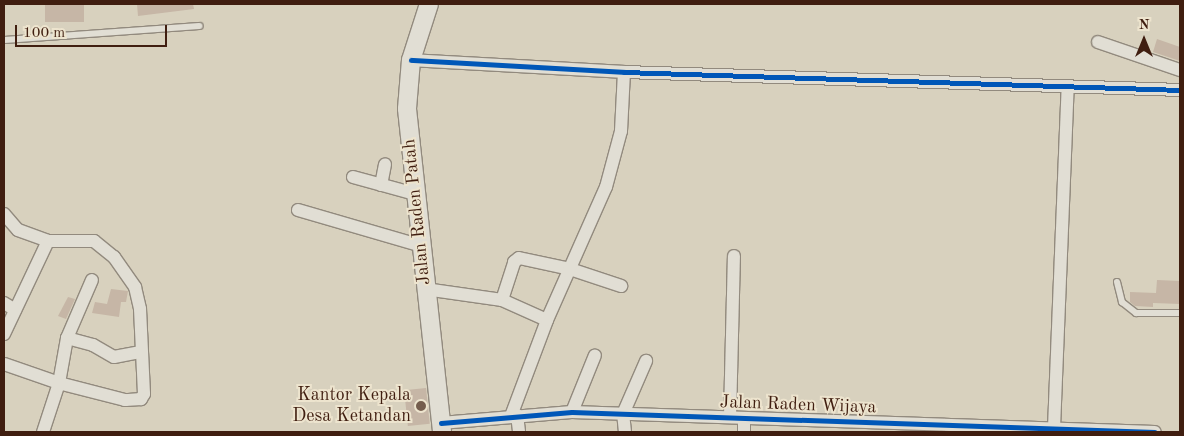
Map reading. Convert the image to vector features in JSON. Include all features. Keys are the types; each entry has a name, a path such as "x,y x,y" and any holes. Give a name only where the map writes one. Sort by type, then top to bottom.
{"street":[{"name":"Jalan Raden Patah","path":"429,4 411,60 407,109 441,428"},
{"path":"1098,42 1180,70"},
{"path":"411,60 624,72 1180,90"},
{"path":"519,432 514,415 547,320 606,187 621,130 624,72"},
{"path":"1054,428 1068,86"},
{"path":"381,185 386,164"},
{"path":"353,177 415,194"},
{"path":"298,210 422,246"},
{"path":"4,214 18,230 48,240 94,241 114,257 135,287 140,309 140,352 144,394 141,398 125,400 59,383 4,364"},
{"path":"4,334 9,306 48,240"},
{"path":"730,417 734,256"},
{"path":"502,300 514,262 519,258 570,269 620,286"},
{"path":"42,432 59,383 67,338 92,280"},
{"path":"425,289 502,300 547,320"},
{"path":"67,338 93,345 114,357 140,352"},
{"path":"572,412 595,355"},
{"path":"625,432 623,414 646,361"},
{"name":"Jalan Raden Wijaya","path":"441,428 514,415 572,412 1155,432"},
{"path":"744,418 744,432"}],"lane":[{"path":"4,40 199,26"},
{"path":"1117,282 1122,302 1136,313 1180,314"}],"building":[{"path":"45,4 84,4 84,22 45,22"},
{"path":"137,4 193,4 194,9 138,16"},
{"path":"1157,39 1180,47 1180,61 1153,52"},
{"path":"1157,280 1180,281 1180,304 1153,303 1153,307 1135,306 1130,302 1130,292 1156,293"},
{"path":"111,289 128,291 126,302 121,302 119,317 92,313 95,302 107,304"},
{"path":"68,297 75,299 66,319 58,316"},
{"name":"Kantor Kepala Desa Ketandan","path":"426,388 430,424 408,426 404,390"}],"cycle path":[{"path":"411,60 624,72 1180,90"},
{"path":"441,423 572,412 1155,432"}],"place":[{"name":"Kantor Kepala Desa Ketandan","path":"421,406"}]}
